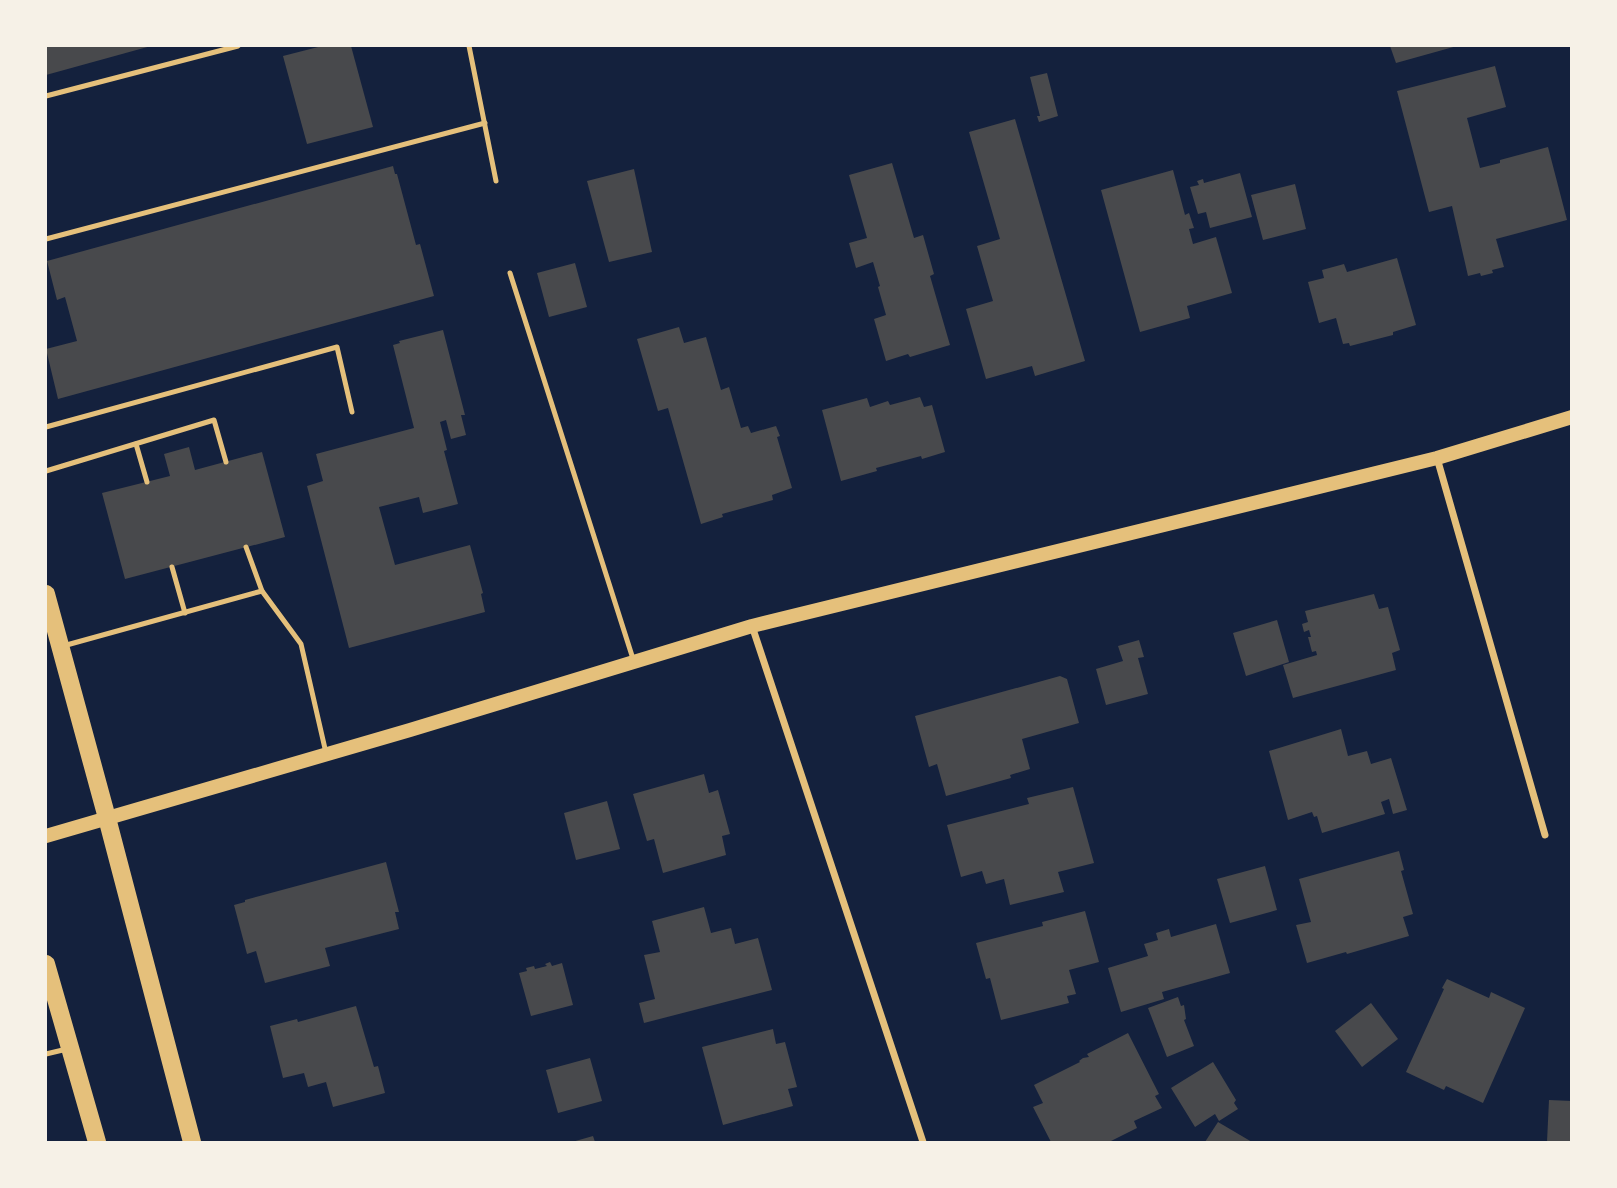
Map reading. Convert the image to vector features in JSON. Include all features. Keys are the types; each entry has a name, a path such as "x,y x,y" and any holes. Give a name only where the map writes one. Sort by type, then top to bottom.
{"main road":[{"path":"46,836 752,626 1437,458 1572,417"},
{"path":"46,594 192,1143"},
{"path":"46,964 97,1143"}],"street":[{"path":"1437,458 1545,835"},
{"path":"752,626 923,1143"}],"lane":[{"path":"46,96 238,46"},
{"path":"469,46 496,181"},
{"path":"46,239 485,123"},
{"path":"510,273 634,662"},
{"path":"46,428 337,347 352,412"},
{"path":"46,471 214,420 226,462"},
{"path":"136,444 147,482"},
{"path":"246,547 261,592 301,644 326,753"},
{"path":"172,567 185,612"},
{"path":"60,646 261,592"},
{"path":"46,1054 70,1048"}],"building":[{"path":"46,46 151,46 46,75"},
{"path":"322,46 351,46 373,127 307,144 283,56"},
{"path":"1390,46 1457,46 1396,63"},
{"path":"1495,66 1506,107 1467,118 1480,168 1548,147 1567,220 1496,239 1504,267 1481,276 1480,273 1468,276 1452,206 1429,212 1397,91"},
{"path":"1047,73 1058,116 1039,122 1037,116 1040,116 1030,77"},
{"path":"1015,119 1085,361 1035,376 1032,366 986,379 966,309 993,301 977,246 1000,239 969,132"},
{"path":"892,163 914,238 923,235 934,274 930,276 950,345 886,361 874,319 886,315 873,262 856,268 849,243 867,238 849,175"},
{"path":"393,166 416,245 420,244 434,296 58,399 46,349 77,341 65,297 57,300 47,261"},
{"path":"634,169 652,252 609,262 587,181"},
{"path":"1173,170 1185,215 1189,213 1194,228 1189,229 1193,244 1216,237 1232,293 1187,306 1190,318 1140,332 1101,190"},
{"path":"1240,173 1252,217 1210,228 1206,212 1198,214 1190,187 1199,185 1197,181 1203,179 1204,183"},
{"path":"1295,184 1306,229 1263,240 1251,195"},
{"path":"1397,258 1416,325 1393,332 1393,335 1350,346 1349,343 1343,344 1336,318 1319,323 1308,282 1324,278 1322,270 1344,264 1347,272"},
{"path":"575,263 587,307 549,317 537,273"},
{"path":"679,327 684,343 706,337 721,390 729,387 741,428 748,426 751,433 776,426 792,488 772,495 773,500 722,514 723,517 701,524 668,408 658,411 637,339"},
{"path":"443,330 465,415 461,415 466,435 451,439 446,420 440,422 447,450 444,451 458,504 423,513 419,497 379,507 395,565 470,545 483,593 485,612 349,648 307,486 323,481 316,454 414,428 393,345 400,343 399,341"},
{"path":"920,397 924,407 932,405 945,452 876,468 877,471 841,481 822,410 867,398 870,407 888,401 890,405"},
{"path":"189,447 195,470 262,452 285,537 125,579 102,493 170,476 164,454"},
{"path":"1374,594 1379,609 1388,607 1400,650 1392,653 1396,670 1293,698 1283,665 1317,655 1316,651 1312,652 1309,630 1304,632 1302,624 1308,622 1305,611"},
{"path":"1277,620 1289,662 1246,676 1233,633"},
{"path":"1139,640 1144,657 1138,658 1148,694 1106,705 1096,669 1123,661 1118,646"},
{"path":"1060,676 1067,679 1079,723 1022,739 1030,769 1010,775 1011,778 946,796 937,764 929,767 915,716"},
{"path":"1341,729 1348,756 1367,751 1371,764 1391,758 1407,810 1393,814 1389,799 1381,802 1385,814 1322,833 1317,816 1314,817 1312,812 1288,820 1269,751"},
{"path":"704,774 709,793 718,790 730,834 722,836 726,855 663,873 654,839 647,841 633,794"},
{"path":"1073,787 1094,863 1058,872 1064,892 1010,905 1004,879 986,884 982,871 961,877 947,825 1029,804 1027,798"},
{"path":"607,801 620,849 576,860 564,813"},
{"path":"1399,851 1404,870 1401,871 1413,914 1403,917 1409,936 1307,963 1296,925 1311,922 1299,879"},
{"path":"386,862 399,912 395,912 399,929 325,948 330,966 265,983 256,951 247,954 234,905"},
{"path":"1265,866 1277,910 1230,923 1217,879"},
{"path":"704,907 711,933 731,928 735,944 758,938 772,990 644,1023 639,1003 655,999 644,955 660,952 652,921"},
{"path":"1085,911 1099,962 1069,970 1076,994 1067,996 1069,1003 1001,1020 990,978 986,979 976,943 1043,926 1042,922"},
{"path":"1216,924 1230,973 1162,992 1164,999 1121,1012 1108,968 1148,956 1144,944 1158,940 1156,933 1169,929 1171,937"},
{"path":"550,962 552,966 562,963 573,1005 531,1016 519,973 534,966 535,969 547,966 545,964"},
{"path":"1447,979 1489,998 1491,992 1525,1008 1483,1103 1446,1086 1444,1090 1406,1072"},
{"path":"1178,997 1181,1006 1184,1005 1184,1020 1194,1046 1167,1057 1148,1008"},
{"path":"1371,1003 1398,1039 1362,1067 1335,1031"},
{"path":"356,1006 374,1067 378,1066 385,1093 333,1107 326,1082 308,1087 304,1073 283,1078 270,1026 297,1019 298,1022"},
{"path":"773,1029 776,1044 785,1042 797,1087 788,1089 793,1106 723,1125 702,1047"},
{"path":"1128,1033 1159,1094 1155,1096 1162,1108 1134,1121 1137,1128 1109,1142 1051,1142 1033,1107 1043,1103 1034,1085 1080,1062 1089,1057 1087,1054"},
{"path":"590,1058 602,1101 558,1113 546,1070"},
{"path":"1213,1062 1236,1100 1234,1103 1238,1109 1219,1121 1215,1114 1195,1127 1171,1088"},
{"path":"1549,1100 1572,1101 1572,1142 1547,1142"},
{"path":"1218,1122 1252,1142 1205,1142"},
{"path":"593,1136 595,1142 572,1142"}]}
